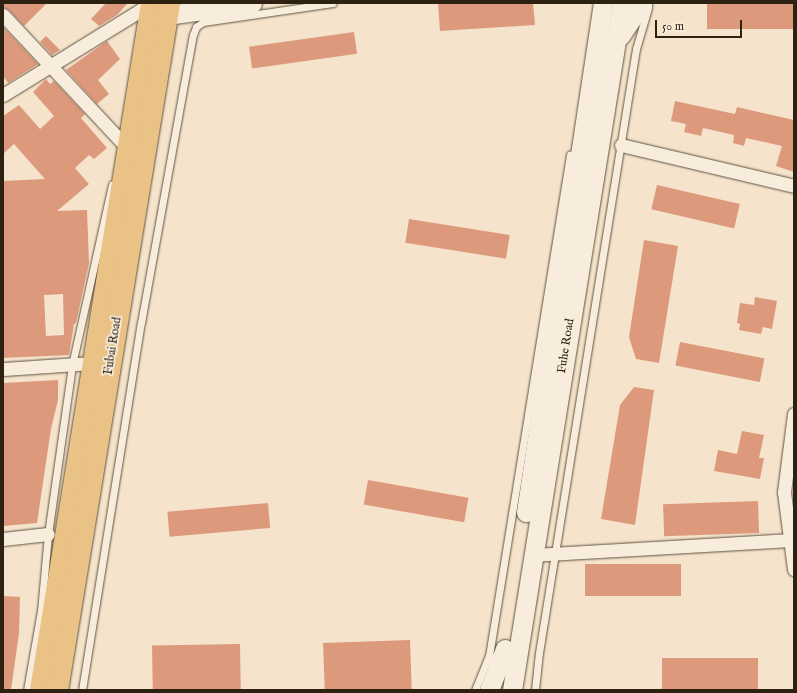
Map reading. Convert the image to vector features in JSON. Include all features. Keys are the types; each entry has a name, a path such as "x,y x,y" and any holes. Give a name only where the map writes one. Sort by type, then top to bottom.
{"main road":[{"name":"Fubai Road","path":"40,690 93,363 155,7"},
{"name":"Fubai Road","path":"57,690 155,7"}],"street":[{"path":"3,95 155,7 252,3"},
{"name":"Fuhe Road","path":"512,690 510,653 603,3"},
{"name":"Fuhe Road","path":"499,690 510,653 532,555 622,3"},
{"path":"616,42 642,3"},
{"path":"3,15 50,68 121,141"},
{"path":"621,145 794,186"},
{"path":"3,369 93,363"},
{"path":"794,414 784,492 792,540 794,569"},
{"path":"3,539 48,534"},
{"path":"532,555 555,555 792,540"},
{"path":"489,690 510,653"},
{"path":"510,653 521,690"}],"lane":[{"path":"82,690 141,323 193,35 196,26 203,22 333,3"},
{"path":"582,82 595,3"},
{"path":"535,690 555,555 639,32 650,3"},
{"path":"116,164 155,7"},
{"path":"475,690 489,656 572,145"},
{"path":"27,690 41,611 48,534 72,365 113,179"}],"building":[{"path":"3,3 47,3 24,26 9,10 3,7"},
{"path":"106,3 128,3 117,15 99,26 91,19"},
{"path":"438,3 533,3 535,25 440,31"},
{"path":"707,3 794,3 794,29 707,29"},
{"path":"3,27 38,64 8,83 3,76"},
{"path":"354,32 357,54 252,69 249,47"},
{"path":"46,36 60,50 52,55 40,42"},
{"path":"107,41 120,59 98,80 109,94 97,104 66,70"},
{"path":"46,79 50,84 54,81 85,114 81,118 107,148 94,159 89,155 75,168 89,184 57,211 87,210 89,263 76,323 74,324 69,355 3,358 3,181 45,179 14,144 3,154 3,116 19,105 40,129 54,116 33,92","holes":["63,294 64,335 46,336 44,295"]},
{"path":"675,101 735,114 737,107 794,120 794,172 776,166 782,146 746,138 744,146 733,143 734,135 703,128 701,136 684,132 686,124 671,121"},
{"path":"657,185 740,204 734,228 651,209"},
{"path":"409,219 510,235 506,259 405,243"},
{"path":"644,240 678,246 659,363 636,359 629,337"},
{"path":"755,297 777,301 772,329 763,327 761,334 739,330 740,324 737,323 740,303 754,305"},
{"path":"680,342 764,358 760,382 675,366"},
{"path":"58,380 58,400 51,429 37,523 3,526 3,383"},
{"path":"634,387 654,390 635,525 601,519 620,405"},
{"path":"742,431 764,435 759,458 764,458 760,479 714,471 718,450 737,454"},
{"path":"368,480 468,498 464,522 364,505"},
{"path":"758,501 759,533 664,536 663,504"},
{"path":"268,503 270,528 170,537 167,512"},
{"path":"585,564 681,564 681,596 585,596"},
{"path":"3,596 20,597 19,633 11,690 3,690"},
{"path":"410,640 412,690 325,690 323,643"},
{"path":"240,644 241,690 153,690 152,646"},
{"path":"662,658 758,658 758,690 662,690"}]}
